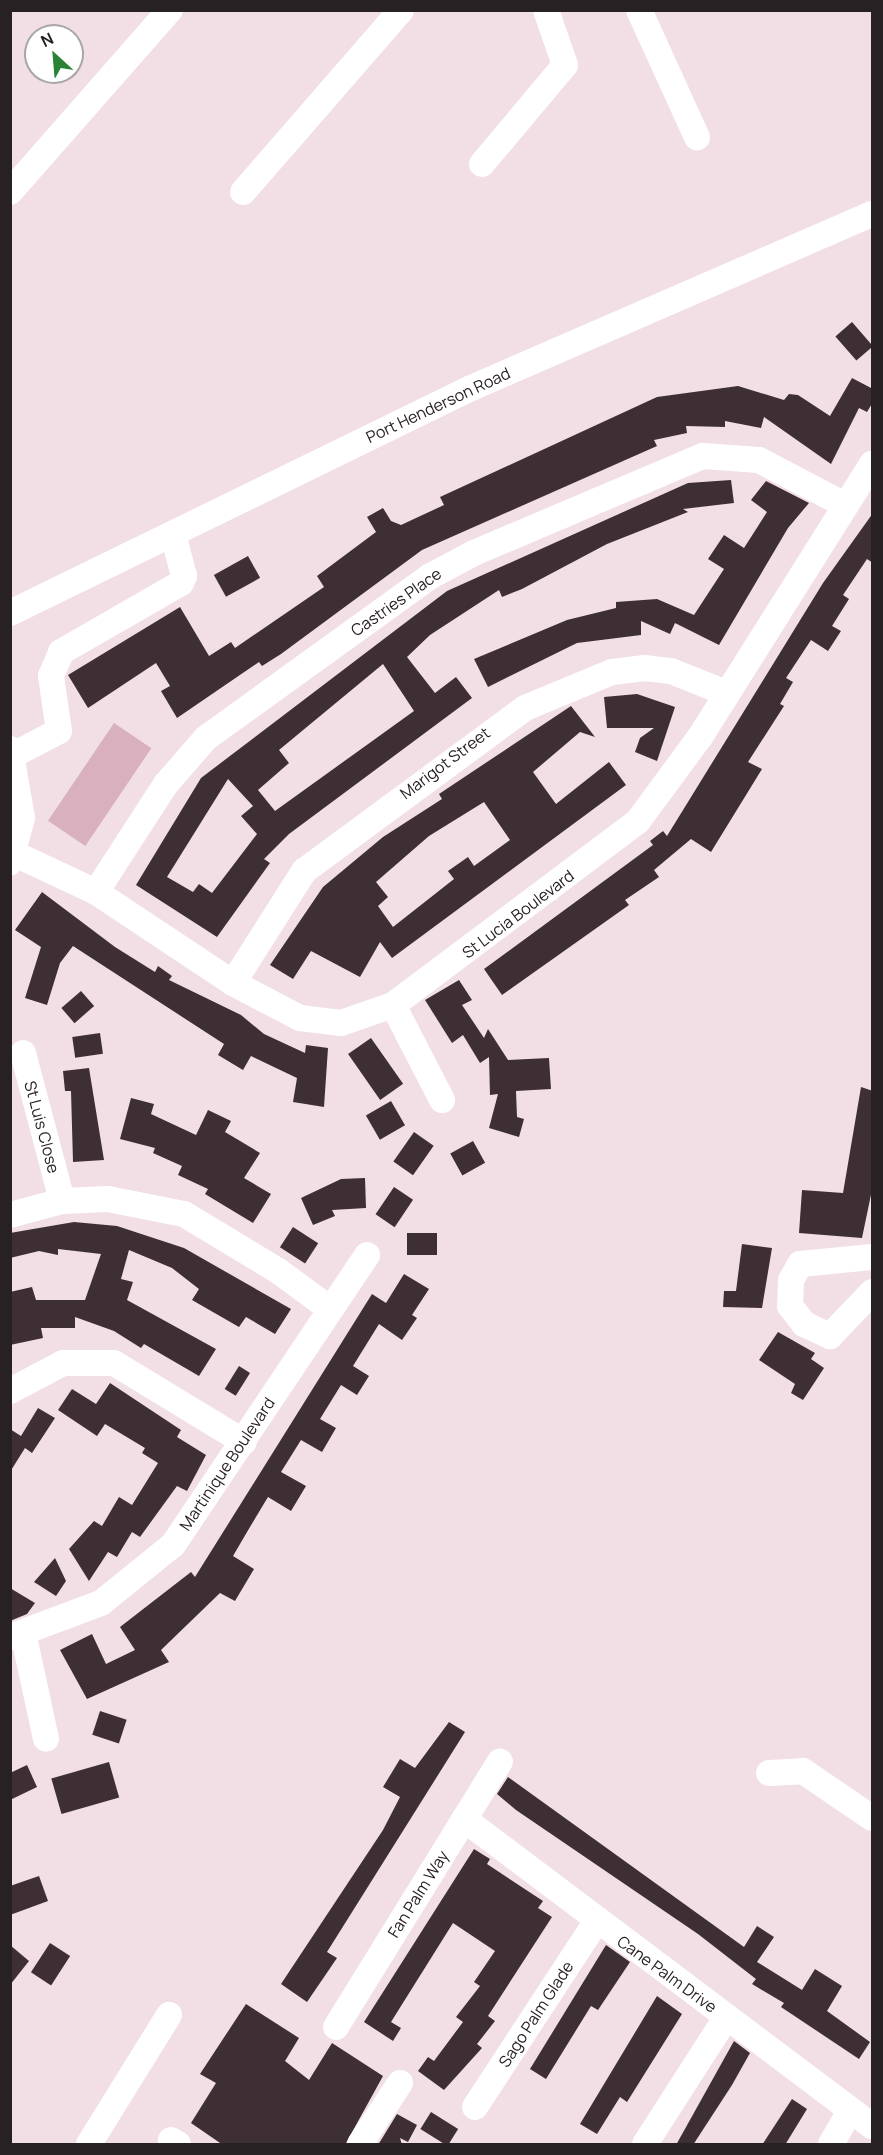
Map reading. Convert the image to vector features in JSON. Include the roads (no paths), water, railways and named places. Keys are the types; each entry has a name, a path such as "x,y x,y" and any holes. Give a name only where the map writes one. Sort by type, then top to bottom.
{"street":[{"path":"10,192 170,10"},
{"path":"243,192 401,10"},
{"path":"482,164 565,65 546,10"},
{"path":"639,10 697,137"},
{"name":"Port Henderson Road","path":"10,614 469,389 873,213"},
{"name":"Castries Place","path":"96,892 166,784 206,738 429,577 474,554 703,456 733,454 759,460 845,505"},
{"name":"St Lucia Boulevard","path":"13,845 96,892 233,983 300,1018 341,1023 393,1005 638,821 670,782 873,464"},
{"path":"13,845 22,818 12,752 59,731 51,676 61,651 181,583 184,576 173,534"},
{"name":"Marigot Street","path":"233,983 304,871 525,708 612,672 645,668 671,671 726,693"},
{"path":"393,1005 442,1100"},
{"name":"St Luis Close","path":"23,1053 62,1201"},
{"path":"10,1215 62,1201 108,1199 184,1214 277,1270 330,1309"},
{"name":"Martinique Boulevard","path":"17,1637 101,1603 173,1545 367,1255"},
{"path":"873,1257 800,1264 791,1280 790,1305 804,1324 830,1336 873,1292"},
{"path":"10,1391 63,1363 114,1363 244,1442"},
{"path":"17,1637 46,1739"},
{"name":"Fan Palm Way","path":"336,2027 500,1761"},
{"path":"769,1773 803,1771 873,1818"},
{"name":"Cane Palm Drive","path":"464,1819 596,1922 873,2126"},
{"name":"Sago Palm Glade","path":"475,2107 596,1922"},
{"path":"89,2145 169,2016"},
{"path":"645,2145 726,2018"},
{"path":"360,2145 400,2083"},
{"path":"831,2145 850,2111"}]}
